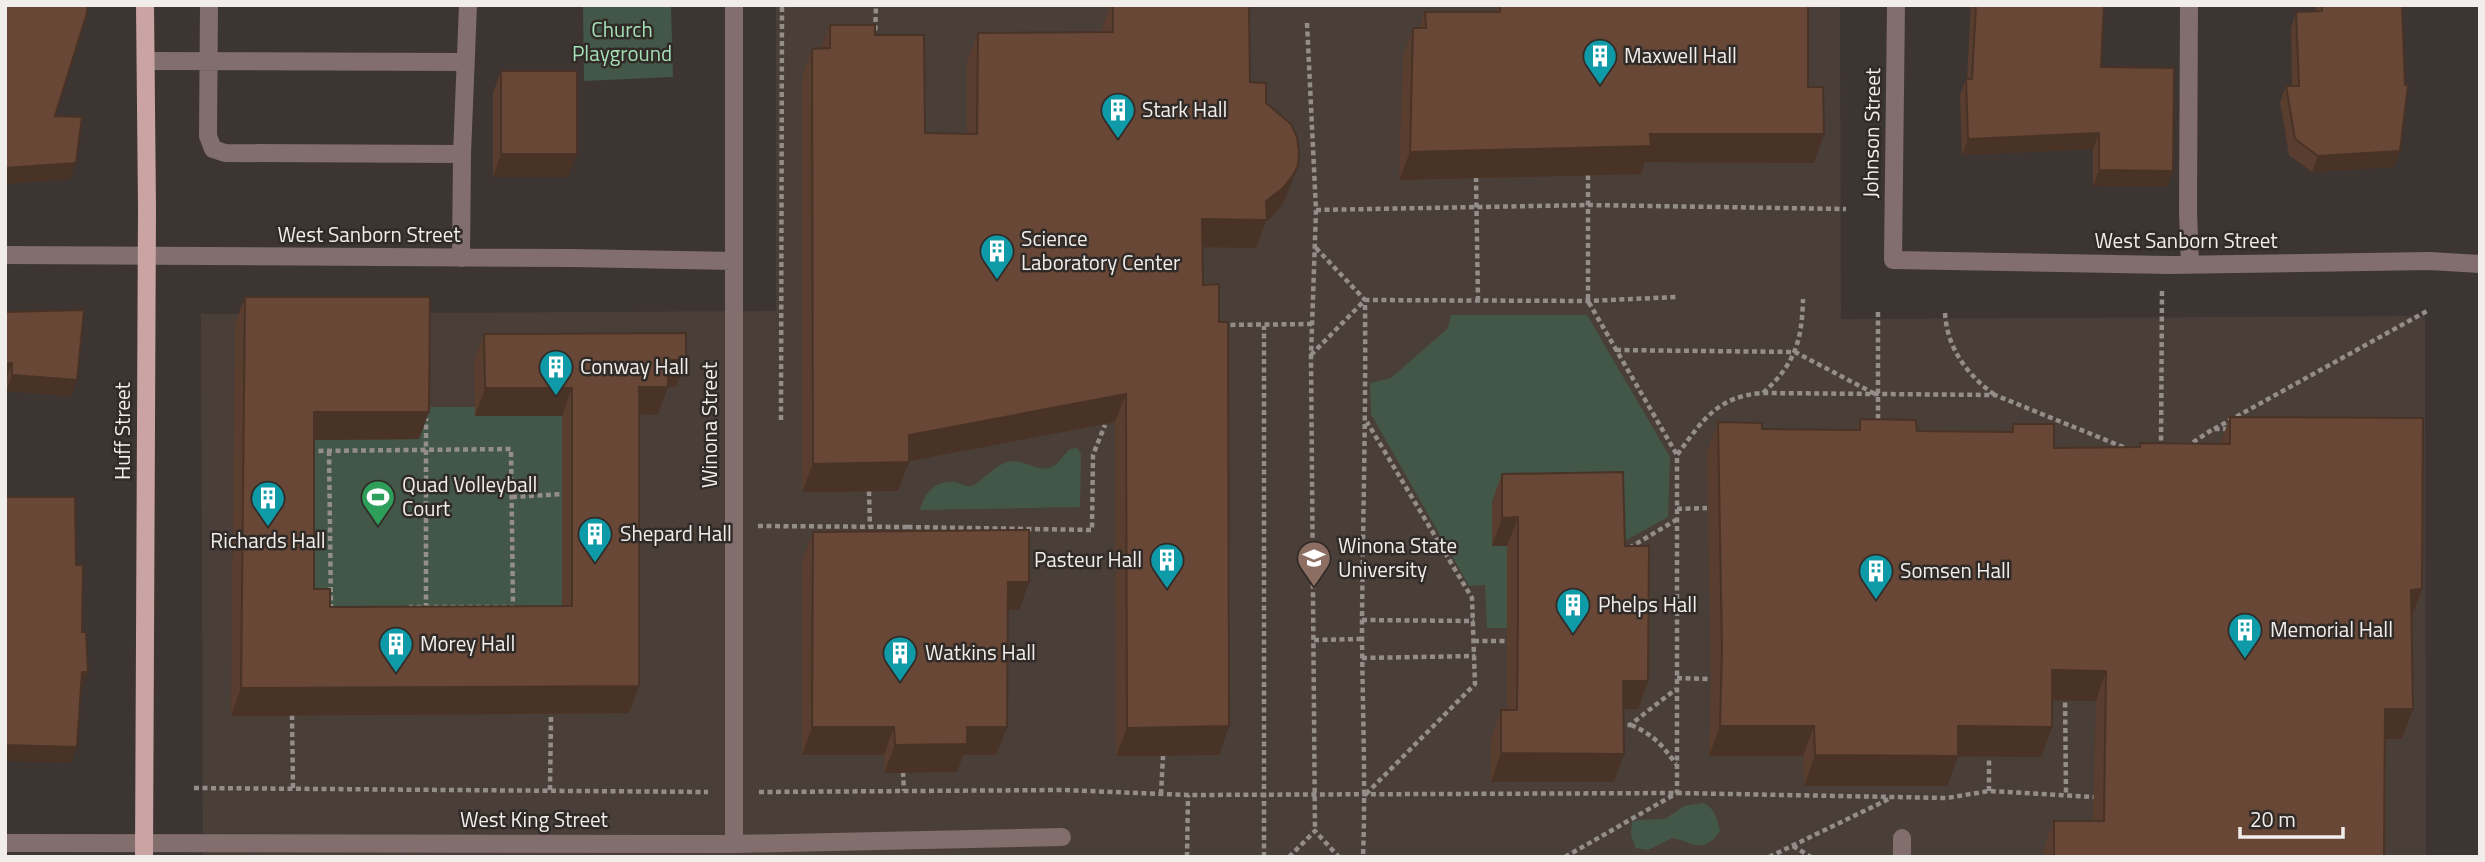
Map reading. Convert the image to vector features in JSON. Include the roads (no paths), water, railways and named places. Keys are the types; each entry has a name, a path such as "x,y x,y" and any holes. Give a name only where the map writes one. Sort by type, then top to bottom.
{"main road":[{"name":"Huff Street","path":"144,849 145,5"}],"street":[{"path":"209,5 208,136 213,149 225,153 462,154"},
{"path":"461,258 468,5"},
{"name":"Winona Street","path":"734,5 734,844"},
{"name":"Johnson Street","path":"1893,260 1896,5"},
{"path":"2189,5 2190,265"},
{"path":"146,61 465,62"},
{"name":"West Sanborn Street","path":"5,255 733,261"},
{"name":"West Sanborn Street","path":"1893,260 2190,265 2430,261 2480,264"},
{"name":"West King Street","path":"5,842 144,849 734,844 1062,837"},
{"path":"1902,838 1902,857"}],"place":[{"name":"Maxwell Hall","path":"1600,86"},
{"name":"Stark Hall","path":"1118,140"},
{"name":"Science Laboratory Center","path":"997,281"},
{"name":"Conway Hall","path":"556,397"},
{"name":"Quad Volleyball Court","path":"378,527"},
{"name":"Richards Hall","path":"268,528"},
{"name":"Shepard Hall","path":"595,564"},
{"name":"Winona State University","path":"1314,588"},
{"name":"Pasteur Hall","path":"1167,590"},
{"name":"Somsen Hall","path":"1876,601"},
{"name":"Phelps Hall","path":"1573,635"},
{"name":"Memorial Hall","path":"2245,660"},
{"name":"Morey Hall","path":"396,674"},
{"name":"Watkins Hall","path":"900,683"}],"park label":[{"name":"Church Playground","path":"622,42"}]}
